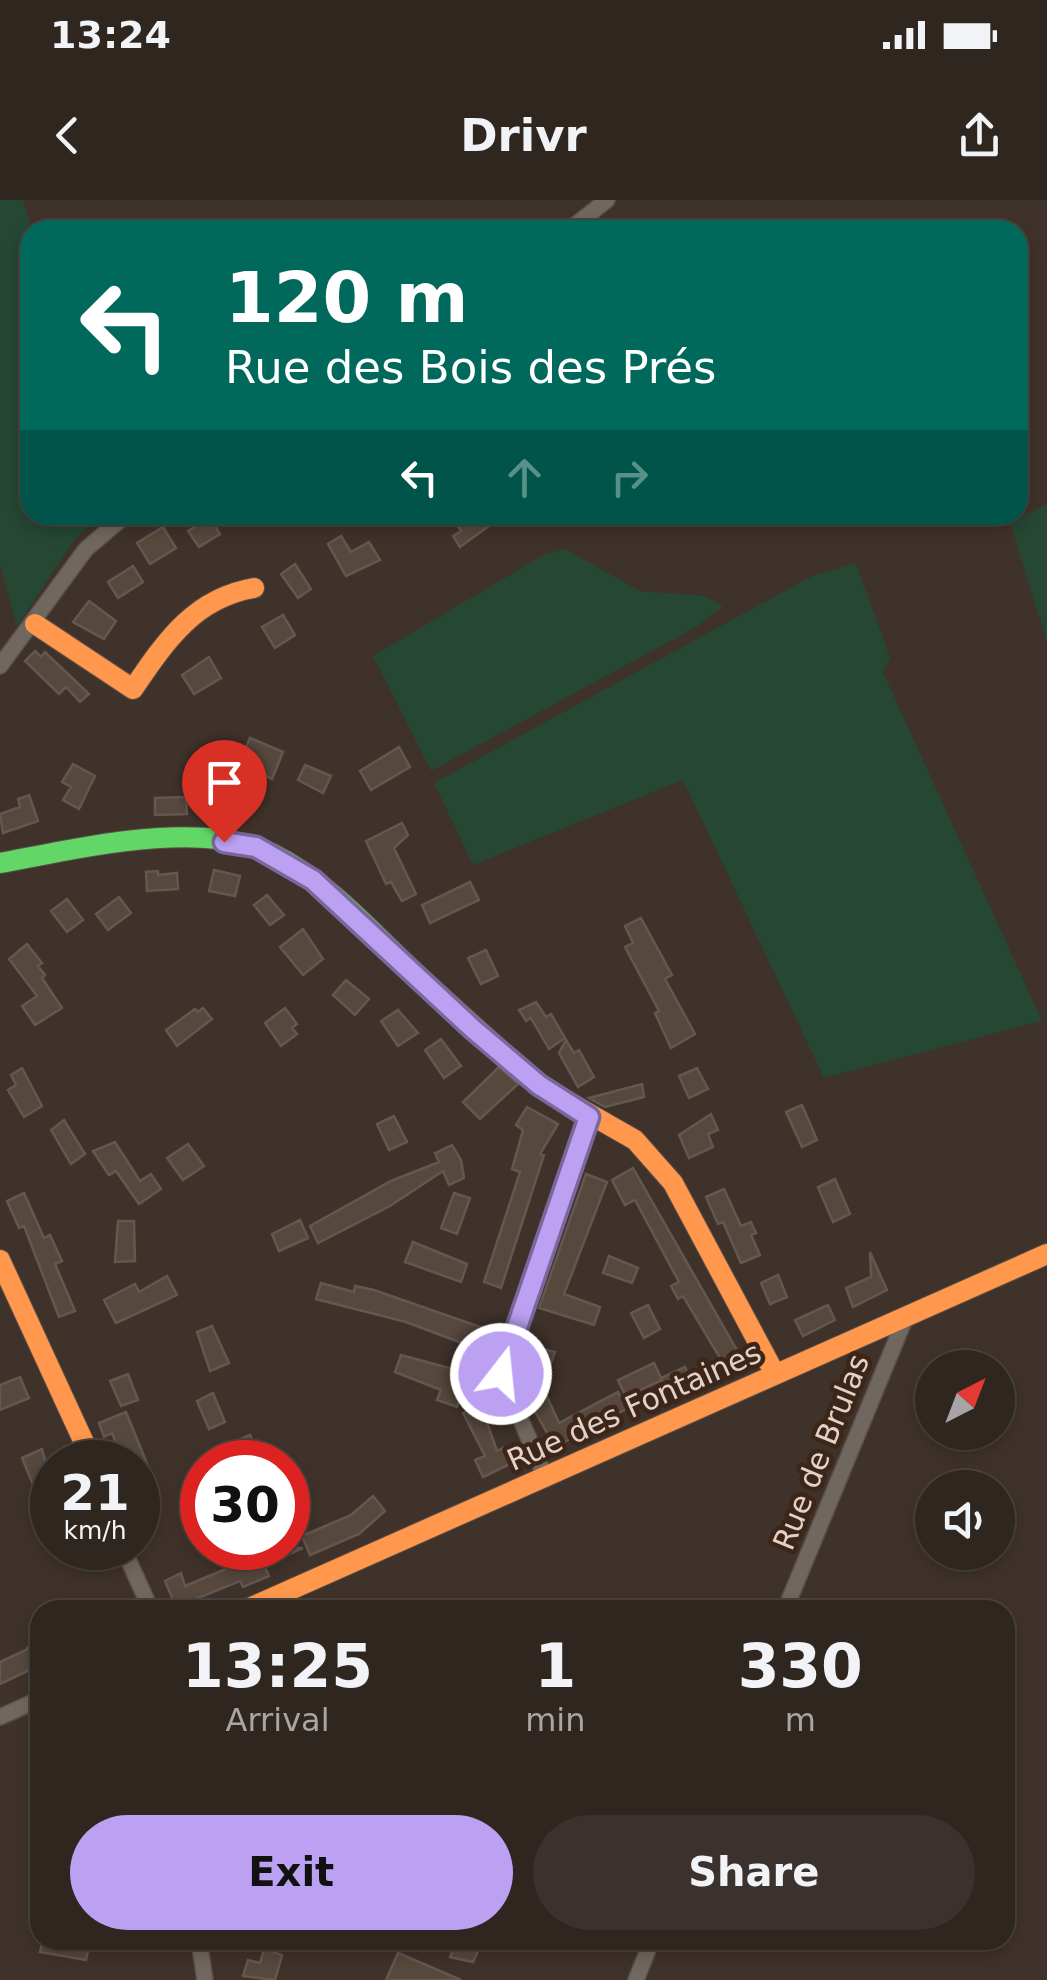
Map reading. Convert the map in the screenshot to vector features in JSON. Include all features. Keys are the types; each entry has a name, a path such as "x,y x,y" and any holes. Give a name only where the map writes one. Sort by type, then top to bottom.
{"street":[{"path":"581,220 607,200"},
{"path":"0,666 86,548 114,525"},
{"path":"34,624 133,689 178,623 230,590 254,588"},
{"path":"0,863 64,850 224,842 256,847 313,880 539,1085 635,1140 673,1183 775,1374"},
{"path":"546,1479 501,1374 589,1117"},
{"name":"Rue des Fontaines","path":"267,1600 1047,1254"},
{"path":"0,1260 83,1440"},
{"name":"Rue de Brulas","path":"789,1600 907,1314"},
{"path":"133,1570 146,1600"},
{"path":"0,1717 30,1704"},
{"path":"200,1950 205,1980"},
{"path":"636,1980 648,1950"}],"green space":[{"path":"0,200 23,200 29,220 20,220 20,525 91,525 74,540 17,627 0,564"},
{"path":"1047,504 1047,643 1011,525 1028,525 1028,513"},
{"path":"565,549 640,591 705,596 723,606 698,626 431,771 373,656 545,554"},
{"path":"856,563 890,658 883,672 1042,1021 824,1078 683,780 473,865 434,783 814,575"}],"building":[{"path":"198,525 214,525 220,534 199,547 188,531"},
{"path":"457,525 490,525 460,547 453,536 461,531"},
{"path":"163,527 176,548 150,564 137,543"},
{"path":"341,536 351,552 369,542 380,560 346,576 328,544"},
{"path":"295,564 311,589 298,598 281,574"},
{"path":"133,566 143,582 118,598 108,582"},
{"path":"89,601 116,621 104,639 73,622"},
{"path":"283,615 295,635 275,648 262,627"},
{"path":"35,651 41,657 45,652 89,694 80,702 66,687 59,694 25,661"},
{"path":"209,657 221,678 194,694 182,675"},
{"path":"250,738 283,752 272,779 249,769 251,763 241,758"},
{"path":"399,747 410,767 371,790 360,771"},
{"path":"73,764 95,776 79,809 63,800 71,787 62,782"},
{"path":"305,765 331,776 323,793 298,780"},
{"path":"29,795 38,821 3,833 0,814 20,807 18,799"},
{"path":"186,797 187,814 155,815 155,798"},
{"path":"402,823 408,835 394,848 416,894 402,901 391,882 386,884 366,841"},
{"path":"214,870 240,876 235,896 209,891"},
{"path":"158,871 158,875 177,873 178,889 147,891 146,872"},
{"path":"470,882 479,900 430,923 422,905"},
{"path":"267,895 284,915 270,925 254,905"},
{"path":"119,897 131,913 108,930 96,914"},
{"path":"67,899 83,920 67,932 51,911"},
{"path":"641,918 672,975 665,979 695,1034 671,1048 655,1013 659,1011 625,947 633,943 625,926"},
{"path":"303,929 323,959 303,975 280,947"},
{"path":"27,944 42,963 38,966 45,975 42,978 62,1008 35,1025 22,1006 37,996 9,959"},
{"path":"486,950 498,976 481,984 468,958"},
{"path":"346,980 369,999 355,1015 333,995"},
{"path":"536,1002 546,1017 551,1014 565,1038 549,1049 531,1018 526,1021 519,1010"},
{"path":"203,1008 212,1019 177,1046 166,1030 195,1009 198,1012"},
{"path":"285,1008 297,1024 292,1028 297,1034 281,1046 265,1023"},
{"path":"398,1010 418,1033 398,1046 381,1021"},
{"path":"441,1039 461,1066 444,1078 425,1050"},
{"path":"566,1040 574,1053 579,1050 594,1077 578,1087 559,1053"},
{"path":"499,1067 518,1084 480,1119 463,1102"},
{"path":"22,1068 42,1106 24,1117 8,1090 16,1085 11,1075"},
{"path":"697,1068 708,1089 689,1098 679,1076"},
{"path":"642,1084 644,1097 605,1107 589,1098"},
{"path":"802,1105 817,1140 802,1147 786,1112"},
{"path":"527,1107 558,1124 540,1154 544,1155 501,1288 484,1282 520,1172 512,1169 523,1130 516,1125"},
{"path":"711,1114 718,1130 708,1134 713,1147 689,1158 679,1135"},
{"path":"394,1116 407,1142 389,1150 377,1124"},
{"path":"64,1120 85,1154 71,1164 51,1130"},
{"path":"115,1142 140,1181 151,1174 161,1189 139,1204 116,1171 109,1175 93,1151"},
{"path":"188,1144 204,1166 183,1180 167,1158"},
{"path":"452,1145 461,1160 464,1178 449,1185 443,1171 390,1206 318,1243 310,1226 391,1181 439,1162 435,1153"},
{"path":"633,1168 742,1359 726,1368 683,1296 678,1299 671,1286 679,1282 635,1200 625,1205 612,1180"},
{"path":"586,1174 607,1182 564,1294 600,1307 594,1325 539,1308"},
{"path":"835,1179 850,1214 833,1222 818,1187"},
{"path":"724,1189 741,1226 751,1222 756,1233 751,1235 760,1255 741,1263 723,1222 718,1224 706,1197"},
{"path":"24,1193 44,1238 50,1235 62,1261 55,1264 75,1311 59,1317 24,1226 19,1228 7,1201"},
{"path":"454,1193 470,1198 457,1234 441,1228"},
{"path":"300,1220 308,1238 279,1251 272,1234"},
{"path":"118,1221 134,1221 135,1261 115,1262"},
{"path":"413,1242 467,1264 461,1282 405,1262"},
{"path":"870,1252 887,1290 853,1307 846,1288 871,1277"},
{"path":"609,1256 638,1268 632,1283 603,1273"},
{"path":"778,1275 787,1297 770,1304 761,1283"},
{"path":"167,1276 177,1295 116,1323 104,1300 135,1284 139,1292"},
{"path":"321,1283 354,1292 355,1286 374,1290 486,1329 479,1346 459,1342 406,1322 316,1299"},
{"path":"648,1305 660,1329 644,1338 631,1313"},
{"path":"828,1305 835,1320 803,1336 795,1320"},
{"path":"212,1326 229,1363 210,1371 197,1332"},
{"path":"524,1345 555,1352 547,1374 517,1363"},
{"path":"401,1355 468,1373 457,1407 437,1400 441,1390 395,1372"},
{"path":"654,1363 662,1380 626,1397 618,1380"},
{"path":"685,1367 693,1384 669,1395 661,1378"},
{"path":"536,1372 559,1423 618,1392 626,1409 555,1447 524,1392"},
{"path":"128,1374 138,1400 121,1406 110,1381"},
{"path":"20,1377 29,1398 0,1410 0,1385"},
{"path":"213,1393 225,1422 209,1429 197,1401"},
{"path":"481,1405 497,1451 503,1448 510,1464 483,1477 475,1460 485,1456 463,1413"},
{"path":"126,1412 137,1440 115,1440 112,1433 104,1437 99,1423"},
{"path":"30,1454 30,1477 22,1458"},
{"path":"373,1496 385,1511 359,1534 310,1555 310,1533 351,1515"},
{"path":"223,1570 266,1570 269,1576 243,1587 240,1581 193,1600 173,1600 165,1581 181,1573 185,1586"},
{"path":"30,1645 30,1670 0,1684 0,1662"},
{"path":"40,1950 88,1950 86,1960"},
{"path":"264,1950 282,1955 275,1980 243,1976 248,1960 260,1963"},
{"path":"453,1950 478,1950 473,1962 450,1957"},
{"path":"398,1953 461,1980 386,1980"}],"traffic: fast":[{"path":"0,863 138,840 211,838 244,843 273,854 314,880 425,982"}],"traffic: slow":[{"path":"35,624 133,689 170,639 198,612 214,601 254,588"},
{"path":"425,982 539,1085 635,1140 673,1183 775,1374"},
{"path":"268,1600 1047,1254"},
{"path":"0,1260 83,1440"}],"route":[{"path":"224,842 256,847 284,859 313,880 473,1029 539,1085 589,1117 501,1374"}]}
